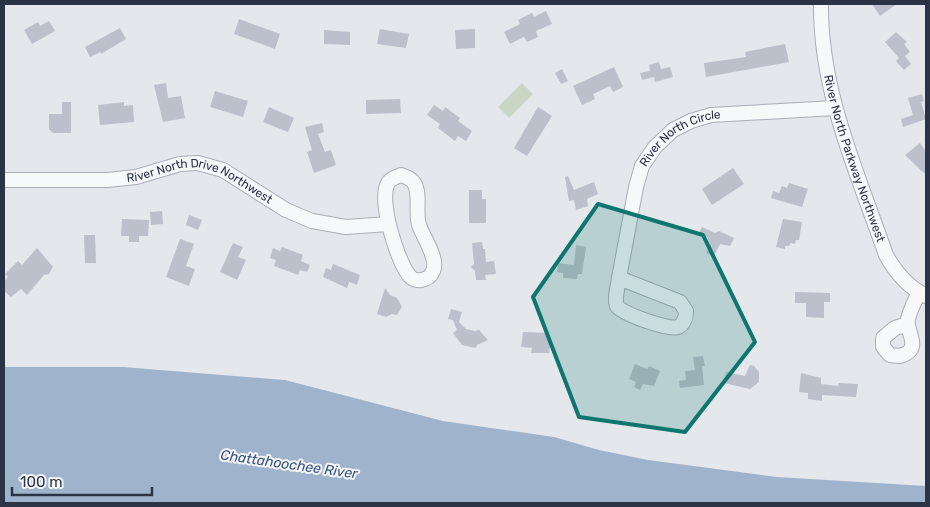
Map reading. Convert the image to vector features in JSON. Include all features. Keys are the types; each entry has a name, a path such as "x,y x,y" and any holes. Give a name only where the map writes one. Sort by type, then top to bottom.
{"street":[{"name":"River North Parkway Northwest","path":"821,4 823,50 835,108 886,255 900,276 923,294"},
{"name":"River North Circle","path":"619,278 680,302 686,311 684,321 678,327 669,328 621,311 616,302 619,278 636,186 642,166 655,147 673,130 691,121 711,115 835,108"},
{"name":"River North Drive Northwest","path":"4,180 107,180 136,177 180,164 198,164 223,170 286,210 312,221 346,227 388,224"},
{"path":"401,175 408,177 416,188 418,223 434,263 434,271 429,277 417,280 408,274 388,224 386,191 388,182 401,175"},
{"path":"908,324 908,318 923,294"}],"highlighted area":[{"path":"598,204 703,235 755,342 685,432 579,417 533,297"}],"green space":[{"path":"522,83 533,94 509,118 498,107"}],"water":[{"name":"Chattahoochee River","path":"4,367 123,367 285,380 443,421 554,437 599,450 648,460 777,477 926,486 926,503 4,503"}],"building":[{"path":"872,4 897,4 880,16"},
{"path":"546,11 552,24 536,31 538,37 527,42 524,37 510,44 504,32 520,24 518,20 532,13 534,17"},
{"path":"239,19 280,34 275,49 234,34"},
{"path":"49,21 55,31 32,44 24,30 38,22 40,26"},
{"path":"120,28 126,39 101,54 100,52 90,57 85,47"},
{"path":"380,29 409,34 406,48 377,44"},
{"path":"475,29 475,48 456,49 455,30"},
{"path":"324,30 350,32 350,45 324,44"},
{"path":"896,32 907,42 904,44 910,52 905,56 911,64 904,70 896,61 899,58 885,42"},
{"path":"785,44 789,62 706,77 704,63 746,57 745,52"},
{"path":"659,62 661,69 670,67 673,77 655,82 654,77 642,80 640,73 650,71 649,65"},
{"path":"614,67 623,87 613,92 610,86 593,94 595,99 582,105 573,86"},
{"path":"562,69 568,81 561,84 555,73"},
{"path":"166,83 168,98 181,96 185,118 163,122 154,85"},
{"path":"215,91 248,101 243,117 210,107"},
{"path":"922,94 924,101 921,102 926,119 903,127 901,119 913,115 908,98"},
{"path":"400,99 401,113 366,114 366,100"},
{"path":"62,102 71,102 71,133 53,133 49,129 49,114 62,114"},
{"path":"124,102 124,106 133,105 134,122 100,125 98,105"},
{"path":"434,105 443,111 445,107 460,118 458,121 472,131 466,141 458,136 455,141 438,128 440,124 427,115"},
{"path":"269,107 294,118 288,132 263,122"},
{"path":"538,107 552,116 527,156 514,148"},
{"path":"322,123 324,132 318,134 325,152 331,150 336,165 314,173 307,152 312,150 305,127"},
{"path":"920,143 926,152 926,175 905,155"},
{"path":"733,168 744,184 712,205 702,189"},
{"path":"568,176 574,190 594,182 598,194 587,199 588,206 576,210 574,200 569,201 565,177"},
{"path":"789,183 808,189 802,207 771,198 773,191 779,193 782,186 787,188"},
{"path":"469,190 482,190 482,199 486,199 486,223 469,223"},
{"path":"162,211 163,224 151,225 150,212"},
{"path":"189,215 202,220 198,230 186,225"},
{"path":"122,219 149,220 148,236 139,236 139,242 129,242 129,236 121,236"},
{"path":"783,219 802,222 799,240 796,240 795,244 791,243 789,246 785,246 785,249 776,247"},
{"path":"702,227 715,233 719,231 734,238 730,246 720,244 714,256 706,253 710,244 707,237 699,233"},
{"path":"84,235 95,235 96,263 85,263"},
{"path":"180,239 194,244 186,266 195,269 189,286 166,277"},
{"path":"482,242 483,249 485,249 486,262 494,261 496,274 485,275 486,280 476,280 475,271 471,267 474,264 472,243"},
{"path":"233,243 243,247 238,257 246,260 237,280 220,272"},
{"path":"576,245 586,247 582,274 578,274 577,279 563,278 563,273 557,272 558,263 574,265"},
{"path":"282,247 303,255 301,261 310,265 307,272 300,270 298,275 274,266 276,260 270,258 273,248 280,251"},
{"path":"37,248 53,267 49,274 44,275 27,295 21,289 11,297 4,291 4,281 8,277 5,274 18,261 22,265"},
{"path":"333,264 360,275 357,285 349,282 347,288 323,277 326,268 331,270"},
{"path":"385,288 390,295 397,298 402,307 397,315 392,314 386,317 377,314"},
{"path":"795,292 830,293 830,302 824,302 824,318 806,317 806,303 795,303"},
{"path":"451,309 462,312 459,322 466,329 479,330 488,340 477,345 476,348 462,345 453,333 457,330 453,320 448,319"},
{"path":"523,332 549,333 548,341 551,341 549,353 531,353 532,348 521,347"},
{"path":"703,356 705,366 702,366 704,385 680,388 679,381 686,380 685,371 695,370 693,357"},
{"path":"635,364 647,369 649,366 660,371 654,386 643,384 640,390 634,387 636,382 629,379"},
{"path":"750,365 754,366 759,372 759,382 750,389 724,383 726,372 745,376"},
{"path":"801,373 821,378 821,384 838,386 839,383 858,384 856,397 822,395 822,401 808,399 808,393 799,392"}]}
